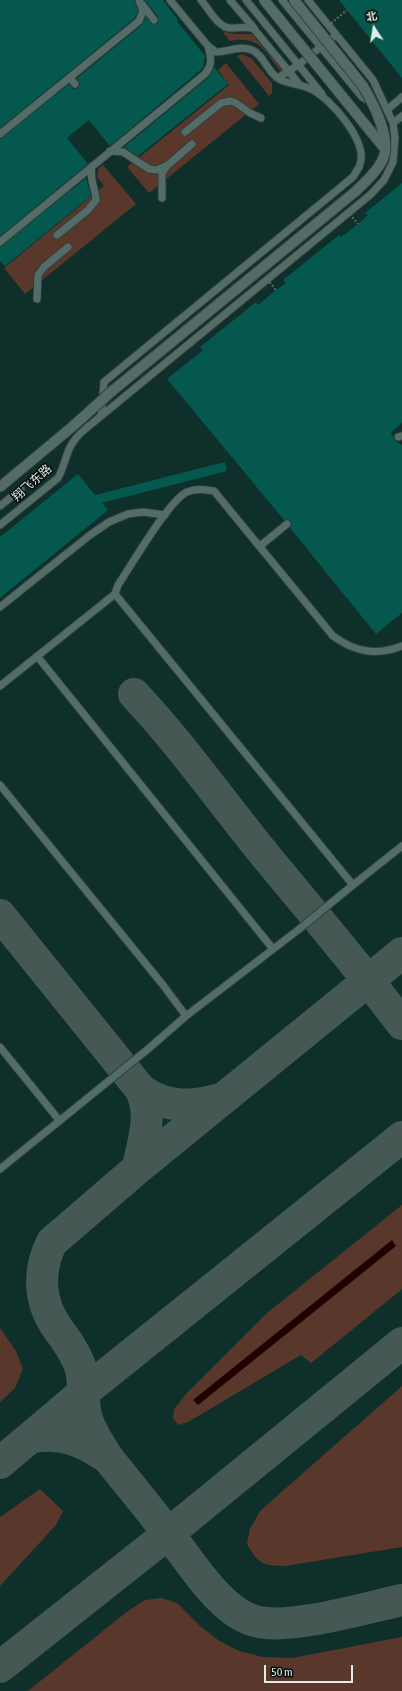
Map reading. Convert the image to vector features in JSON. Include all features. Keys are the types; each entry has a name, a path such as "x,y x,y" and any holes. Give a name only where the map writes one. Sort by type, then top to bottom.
{"main road":[{"path":"264,0 385,149"},
{"path":"0,487 72,427 111,392 341,203 373,173 383,160 385,149 379,117 366,91 294,0"}],"lane":[{"path":"170,0 208,46 216,52 243,48 252,50 258,54 278,78 300,85 324,97"},
{"path":"201,0 224,27 231,28 246,26 254,28"},
{"path":"230,0 300,85"},
{"path":"102,416 104,382 352,177 361,164 360,149 354,134 246,0"},
{"path":"282,0 362,97 368,102 387,110 402,97"},
{"name":"翔飞东路","path":"0,525 58,478 64,468 68,449 74,440 370,195 384,180 393,162 395,138 393,124 373,80 308,0"},
{"path":"140,1 154,20"},
{"path":"0,134 139,21 143,11 140,1"},
{"path":"278,78 289,72 336,35"},
{"path":"0,242 206,74 211,67 211,58 208,46"},
{"path":"70,78 75,84"},
{"path":"186,132 221,103 230,101 261,118"},
{"path":"393,124 402,116"},
{"path":"162,198 162,173 168,165 192,144"},
{"path":"110,151 123,152 148,168 158,170 168,165"},
{"path":"58,235 88,210 96,200 96,189 90,176 93,166"},
{"path":"37,299 38,276 44,267 68,247"},
{"path":"0,686 115,594 118,585 173,503 187,492 203,488 214,491 333,636 358,650 375,652 389,651 402,646"},
{"path":"0,506 21,489"},
{"path":"0,607 90,535 109,522 128,514 143,512 165,515"},
{"path":"260,546 287,524"},
{"path":"115,594 353,885"},
{"path":"37,656 273,949"},
{"path":"0,785 163,985 186,1016"},
{"path":"0,1169 59,1120 148,1050 186,1016 402,846"},
{"path":"0,1047 59,1120"}],"path":[{"path":"341,203 358,224"},
{"path":"259,270 276,290"}],"shaded area":[{"path":"0,0 402,0 402,1691 0,1691"},
{"path":"222,31 235,34 252,34 284,72 282,73 266,52 255,43 240,40 230,41"},
{"path":"242,54 251,58 272,83 272,93 269,96 237,56"},
{"path":"226,63 259,104 149,193 127,167 229,85 218,70"},
{"path":"103,165 136,204 25,294 4,268 104,186 97,177 98,169"},
{"path":"402,1205 401,1290 311,1363 301,1355 188,1422 178,1425 173,1418 174,1409 186,1394 267,1313"},
{"path":"392,1240 396,1246 198,1405 193,1400"},
{"path":"0,1328 16,1351 23,1369 15,1388 0,1402"},
{"path":"402,1386 402,1547 285,1566 266,1564 258,1559 247,1544 250,1529 260,1511"},
{"path":"40,1489 63,1511 56,1525 0,1586 0,1517"},
{"path":"161,1598 177,1603 199,1625 218,1640 239,1651 263,1657 292,1658 402,1637 402,1691 28,1691 128,1611 145,1600"}],"building":[{"path":"0,0 134,0 138,11 135,18 0,128"},
{"path":"145,0 163,0 178,20 177,21 205,56 203,68 110,146 89,120 67,138 88,164 0,236 0,139 69,84 73,89 78,88 80,84 77,78 142,25 146,17 152,24 157,24 158,17"},
{"path":"339,0 402,0 402,78 347,10"},
{"path":"214,67 228,84 138,156 124,147 208,78"},
{"path":"86,178 91,196 5,266 0,261 0,247"},
{"path":"402,183 402,423 391,432 394,440 402,445 402,613 376,634 290,528 292,524 291,521 284,520 167,379 203,350 200,347 256,302 258,305 286,283 283,280 339,235 341,237 358,224 368,215 365,213"},
{"path":"225,462 227,471 102,503 108,510 0,598 0,537 78,474 95,495"}],"taxiway":[{"path":"134,694 185,753 265,855 402,1024"},
{"path":"0,915 141,1090 161,1101 180,1104 201,1103 223,1098"},
{"path":"402,953 138,1168 52,1242 47,1253 42,1275 42,1287 47,1309 76,1356 80,1366 86,1415 95,1437 108,1458 207,1585 219,1598 232,1609 245,1617 259,1622 274,1623 291,1623 330,1617 402,1600"},
{"path":"138,1168 147,1119 145,1100 141,1090"},
{"path":"0,1463 84,1392 402,1137"},
{"path":"0,1667 169,1533 402,1343"},
{"path":"32,1437 53,1436 72,1439 90,1447 108,1458"}]}
